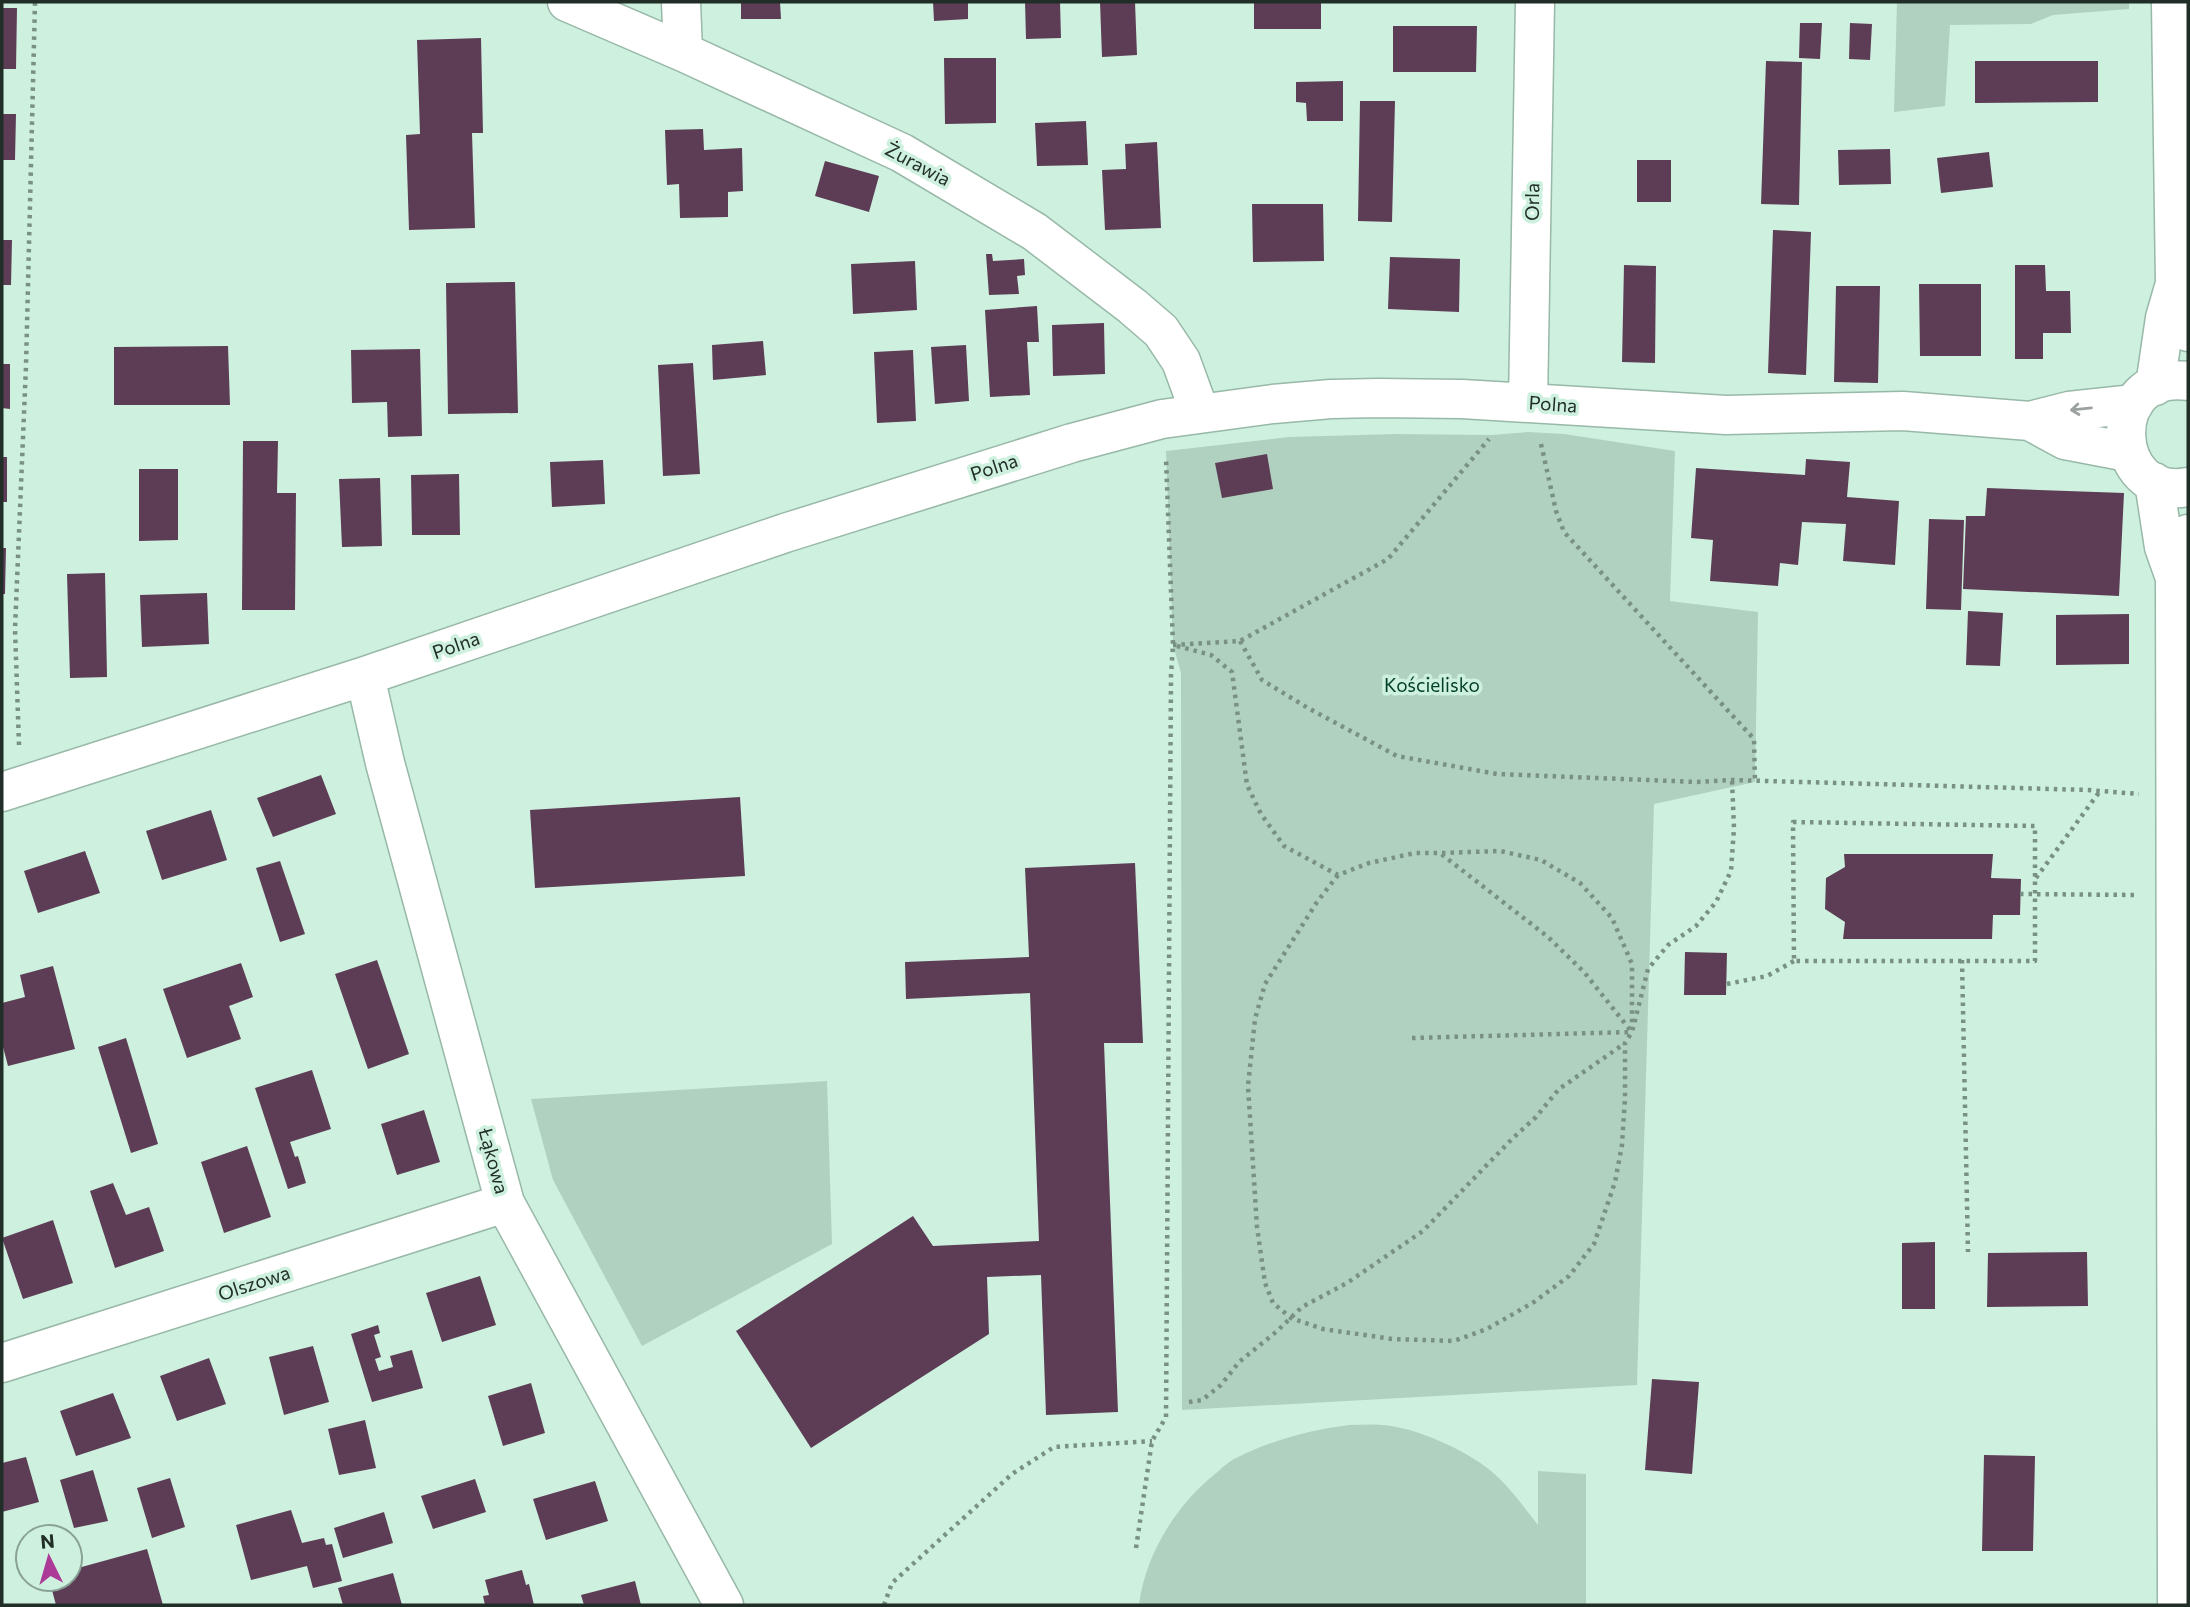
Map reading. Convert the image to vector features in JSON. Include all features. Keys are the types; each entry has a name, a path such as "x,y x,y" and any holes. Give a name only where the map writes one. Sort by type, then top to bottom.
{"street":[{"name":"Żurawia","path":"567,2 902,153 1035,232 1161,331 1181,361 1199,414"},
{"path":"681,2 682,52"},
{"name":"Orla","path":"1532,421 1535,2"},
{"path":"2171,2 2175,285 2188,332"},
{"path":"2175,285 2165,318 2159,390 2127,419 2125,436 2128,452 2142,474 2171,485 2164,547 2175,578"},
{"name":"Polna","path":"13,788 365,676 785,533 1072,443 1162,419 1331,399 1424,398 1532,421 1903,411 2029,421 2159,390"},
{"name":"Polna","path":"2029,421 2065,440 2128,452"},
{"path":"2177,1605 2175,578 2188,534"},
{"name":"Łąkowa","path":"365,676 505,1203 724,1605"},
{"name":"Olszowa","path":"2,1363 505,1203"}],"path":[{"path":"13,788 18,735 15,629 26,366 35,2"},
{"path":"1532,421 1543,445 1556,511 1564,532 1754,739 1755,782"},
{"path":"1173,645 1240,641 1388,559 1492,435"},
{"path":"1136,1548 1152,1441 1166,1417 1173,645 1166,451"},
{"path":"1240,641 1262,680 1397,756 1497,774 1684,782 1732,780 2100,791 2175,796"},
{"path":"1173,645 1210,655 1232,672 1247,785 1261,814 1284,846 1338,875"},
{"path":"1189,1402 1202,1400 1221,1385 1239,1362 1302,1307 1347,1283 1423,1231 1536,1117 1559,1089 1625,1043 1632,1032 1648,969 1668,946 1696,926 1716,902 1731,871 1734,828 1732,780"},
{"path":"2036,879 2100,791"},
{"path":"1727,984 1767,976 1794,961 2035,961 2035,826 1793,822 1794,961"},
{"path":"1625,1043 1625,1098 1615,1182 1594,1244 1569,1276 1513,1316 1488,1329 1454,1341 1378,1337 1323,1329 1291,1318 1273,1303 1265,1283 1257,1227 1248,1086 1255,1019 1265,984 1317,902 1338,875 1369,863 1415,853 1500,851 1541,860 1580,883 1612,918 1632,964 1632,1032"},
{"path":"1440,853 1548,937 1584,972 1632,1032"},
{"path":"2020,894 2140,895"},
{"path":"1962,960 1968,1252"},
{"path":"1412,1038 1632,1032"},
{"path":"884,1605 892,1583 1012,1474 1054,1447 1152,1441"}],"green space":[{"path":"1897,2 2129,2 2129,9 2053,15 2031,24 1950,25 1945,106 1894,112"},
{"name":"Kościelisko","path":"1528,432 1564,434 1675,451 1670,601 1758,612 1755,782 1654,804 1637,1385 1182,1410 1181,673 1173,645 1166,451 1289,437 1492,435"},
{"path":"827,1081 832,1244 642,1346 553,1180 531,1099"},
{"path":"1349,1425 1378,1425 1409,1430 1454,1448 1498,1477 1538,1525 1538,1471 1586,1474 1586,1605 1139,1605 1148,1568 1165,1532 1201,1486 1223,1467 1236,1458 1277,1441"}],"building":[{"path":"741,2 780,2 781,19 741,19"},
{"path":"933,2 968,2 968,19 934,21"},
{"path":"1025,2 1060,2 1061,38 1026,39"},
{"path":"1100,2 1135,2 1137,55 1102,57"},
{"path":"1254,2 1321,2 1321,29 1254,29"},
{"path":"2,8 17,8 16,69 2,69"},
{"path":"1800,23 1822,23 1820,59 1799,58"},
{"path":"1850,23 1872,24 1870,60 1849,59"},
{"path":"1393,26 1477,26 1476,72 1393,72"},
{"path":"481,38 483,133 472,133 475,228 409,230 406,135 420,134 417,40"},
{"path":"944,58 996,58 996,123 945,124"},
{"path":"1766,61 1802,62 1799,205 1761,204"},
{"path":"1975,61 2098,61 2098,102 1975,103"},
{"path":"1343,81 1343,121 1307,121 1306,103 1296,102 1296,82"},
{"path":"1360,101 1395,101 1392,222 1358,221"},
{"path":"2,114 16,114 15,160 2,160"},
{"path":"1086,121 1088,165 1037,166 1035,123"},
{"path":"703,129 704,150 742,148 743,191 728,192 728,217 680,218 679,184 667,185 665,130"},
{"path":"1157,142 1161,228 1105,230 1102,170 1126,169 1125,144"},
{"path":"1890,149 1891,184 1839,185 1838,150"},
{"path":"1989,152 1993,187 1941,193 1937,158"},
{"path":"1637,160 1671,160 1671,202 1637,202"},
{"path":"825,161 879,176 869,212 815,196"},
{"path":"1252,204 1323,204 1324,261 1253,262"},
{"path":"1773,230 1811,232 1806,375 1768,373"},
{"path":"2,240 12,240 11,285 2,285"},
{"path":"986,254 992,254 993,261 1024,259 1025,275 1017,276 1019,294 989,295"},
{"path":"1390,257 1460,259 1459,312 1388,309"},
{"path":"915,261 917,310 853,314 851,264"},
{"path":"1624,265 1656,266 1655,363 1622,362"},
{"path":"2015,265 2045,265 2046,291 2070,291 2071,333 2043,333 2043,359 2015,359"},
{"path":"515,282 518,413 448,414 446,283"},
{"path":"1919,284 1981,284 1981,356 1920,356"},
{"path":"1836,286 1880,286 1878,383 1834,382"},
{"path":"1037,306 1039,342 1027,342 1030,395 990,397 985,310"},
{"path":"1104,323 1105,374 1053,376 1052,325"},
{"path":"763,341 766,375 713,380 712,345"},
{"path":"966,345 969,401 935,404 931,347"},
{"path":"228,346 230,405 114,405 114,347"},
{"path":"420,349 422,436 388,437 387,402 352,403 351,350"},
{"path":"913,350 916,421 877,423 874,352"},
{"path":"693,363 700,474 663,476 658,365"},
{"path":"2,364 10,364 10,409 2,408"},
{"path":"243,441 278,441 277,493 296,493 295,610 242,610"},
{"path":"1267,454 1273,489 1222,498 1215,463"},
{"path":"2,457 7,457 7,502 2,502"},
{"path":"1806,459 1850,462 1847,497 1899,501 1895,565 1843,561 1846,524 1802,522 1798,565 1780,563 1778,586 1710,581 1713,540 1691,538 1696,468 1805,475"},
{"path":"603,460 605,504 552,507 550,462"},
{"path":"139,469 178,469 178,540 139,541"},
{"path":"459,474 460,535 412,535 411,475"},
{"path":"380,478 382,546 342,547 339,479"},
{"path":"1987,488 2124,493 2119,596 1963,589 1966,516 1985,516"},
{"path":"1929,519 1964,520 1961,610 1926,609"},
{"path":"2,548 6,548 5,594 2,594"},
{"path":"105,573 107,677 70,678 67,574"},
{"path":"207,593 209,644 142,647 140,595"},
{"path":"1968,611 2003,613 2000,666 1966,665"},
{"path":"2129,614 2129,664 2056,665 2056,615"},
{"path":"321,775 336,814 273,837 257,798"},
{"path":"740,797 745,876 535,888 530,810"},
{"path":"211,810 227,860 162,880 146,831"},
{"path":"85,851 100,893 38,913 24,871"},
{"path":"1844,854 1993,854 1991,878 2021,879 2020,915 1993,915 1992,939 1843,939 1845,922 1825,909 1826,878 1845,867"},
{"path":"280,861 305,934 280,942 256,868"},
{"path":"1135,863 1143,1043 1104,1043 1118,1412 1046,1415 1041,1275 987,1277 989,1334 811,1448 736,1331 913,1216 933,1246 1039,1241 1030,993 906,999 905,962 1029,957 1025,868"},
{"path":"1685,952 1727,953 1726,995 1684,995"},
{"path":"377,960 409,1054 368,1069 335,974"},
{"path":"241,963 253,997 229,1006 241,1039 187,1058 163,989"},
{"path":"53,966 75,1049 8,1066 2,1043 2,1003 25,997 20,975"},
{"path":"126,1038 158,1144 131,1153 98,1047"},
{"path":"312,1070 331,1129 290,1142 295,1157 298,1156 306,1183 288,1189 255,1088"},
{"path":"424,1110 440,1162 397,1175 381,1124"},
{"path":"247,1146 271,1217 224,1233 201,1162"},
{"path":"113,1183 126,1215 149,1207 164,1251 115,1268 90,1191"},
{"path":"53,1220 73,1283 23,1299 2,1238"},
{"path":"1935,1242 1935,1309 1902,1309 1902,1243"},
{"path":"2087,1252 2088,1306 1987,1307 1988,1253"},
{"path":"480,1276 496,1325 442,1342 426,1293"},
{"path":"378,1325 380,1333 374,1335 381,1357 375,1359 379,1371 393,1367 390,1356 412,1350 423,1388 372,1402 351,1334"},
{"path":"313,1346 329,1402 284,1415 269,1357"},
{"path":"209,1358 226,1404 177,1421 160,1376"},
{"path":"1652,1379 1699,1382 1692,1474 1645,1470"},
{"path":"531,1383 545,1433 503,1446 488,1396"},
{"path":"113,1393 131,1438 76,1456 60,1411"},
{"path":"365,1420 376,1468 339,1475 328,1429"},
{"path":"1984,1455 2035,1456 2033,1551 1982,1551"},
{"path":"26,1457 39,1502 2,1512 2,1463"},
{"path":"93,1470 108,1521 84,1526 84,1523 73,1523 60,1480"},
{"path":"170,1478 185,1527 152,1538 137,1488"},
{"path":"475,1479 486,1512 433,1529 421,1496"},
{"path":"595,1481 608,1521 546,1540 533,1499"},
{"path":"291,1510 302,1543 324,1538 326,1545 332,1544 342,1581 313,1588 307,1566 251,1580 236,1525"},
{"path":"384,1512 393,1543 343,1558 334,1528"},
{"path":"147,1549 163,1605 56,1605 53,1593 84,1593 84,1566"},
{"path":"522,1570 534,1605 485,1605 483,1596 489,1595 485,1580"},
{"path":"393,1573 402,1605 343,1605 338,1588"},
{"path":"635,1581 641,1605 584,1605 581,1595"}]}
